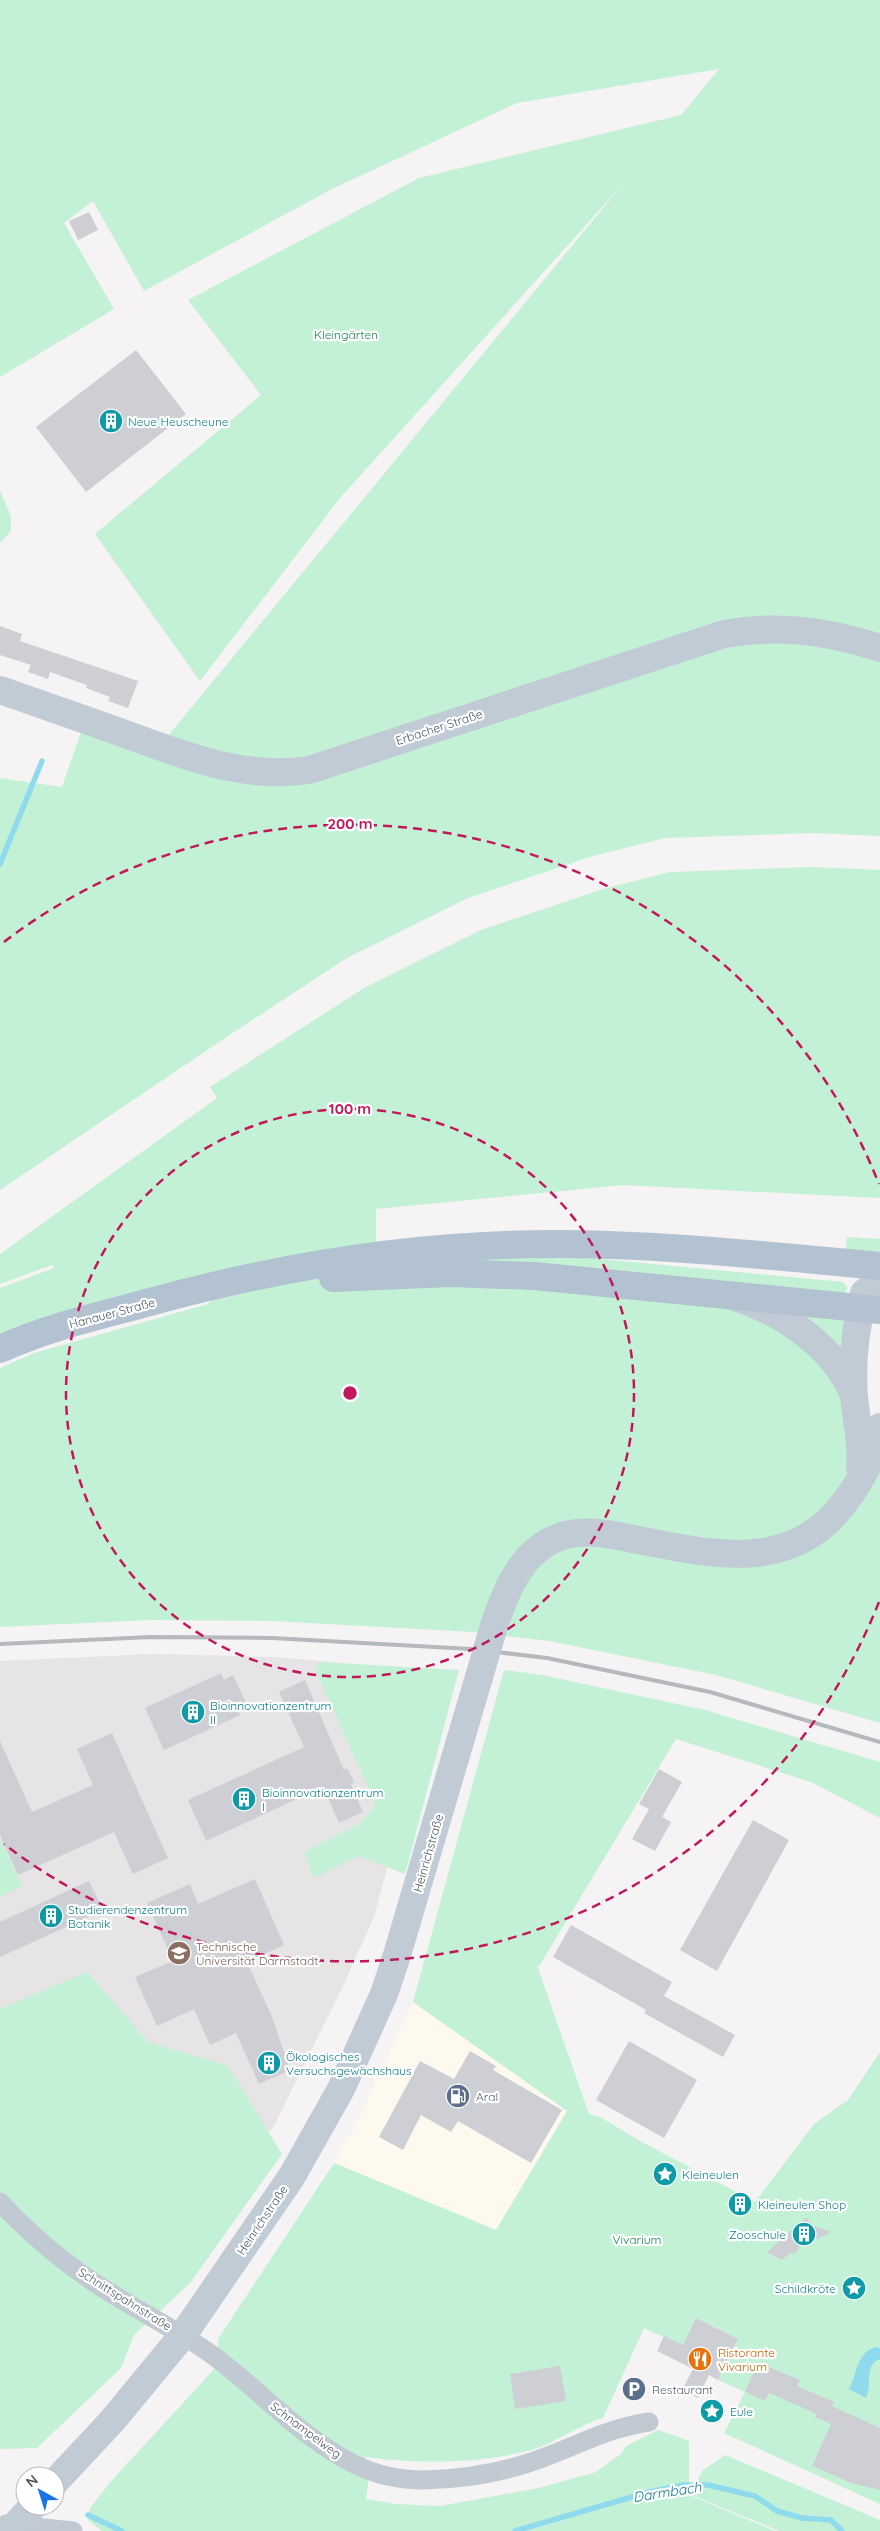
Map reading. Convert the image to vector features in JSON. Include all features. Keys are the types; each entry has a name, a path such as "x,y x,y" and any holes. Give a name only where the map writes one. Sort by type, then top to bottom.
{"main road":[{"name":"Erbacher Straße","path":"0,690 202,760 245,770 286,773 309,770 724,634 752,629 797,629 835,636 880,648"},
{"path":"226,1284 301,1267 368,1257 426,1251 552,1244 721,1251 880,1266"},
{"path":"226,1284 450,1273 534,1276 870,1309"},
{"path":"854,1489 861,1462 854,1395 855,1342 870,1309 864,1293 880,1281"},
{"name":"Hanauer Straße","path":"0,1349 32,1335 194,1290 226,1284"},
{"path":"719,1294 743,1300 811,1338 836,1362 854,1395"},
{"name":"Heinrichstraße","path":"65,2471 112,2421 183,2335 276,2200 316,2137 341,2089 384,1994 403,1939 503,1598 523,1565 548,1543 562,1536 580,1533 603,1533 724,1555 760,1553 799,1541 827,1523 854,1489 871,1462 880,1427"},
{"path":"11,2528 23,2516"}],"street":[{"name":"Schnittspahnstraße","path":"0,2202 20,2223 92,2281 183,2335"},
{"name":"Schnampelweg","path":"183,2335 213,2355 329,2450 355,2465 395,2478 424,2480 483,2475 520,2466 622,2426 649,2422"},
{"path":"11,2528 73,2531"}],"shaded area":[{"name":"Technische Universität Darmstadt","path":"152,1654 276,1657 440,1672 374,1917 341,1990 275,2124 159,2295 0,2242 0,1661"},
{"path":"413,2002 568,2111 497,2230 334,2163 353,2130"}],"green space":[{"name":"Kleingärten","path":"0,0 880,0 880,836 812,833 665,838 593,856 468,898 347,958 0,1190 0,778 62,787 82,729 153,754 623,184 340,498 200,681 95,534 261,395 188,300 419,178 681,115 719,69 517,103 332,189 144,291 93,201 64,223 114,309 0,377"},
{"path":"0,491 11,516 11,531 0,543"},
{"path":"812,867 880,870 880,1198 623,1185 376,1209 376,1250 233,1273 138,1292 91,1304 45,1319 0,1337 0,1288 54,1268 52,1265 0,1284 0,1254 217,1098 210,1087 364,988 481,930 603,889 670,872"},
{"path":"847,1237 880,1239 880,1257 845,1254"},
{"path":"447,1256 590,1258 843,1282 848,1288 844,1294 365,1265"},
{"path":"367,1276 534,1276 749,1312 819,1357 880,1467 880,1723 716,1675 549,1641 473,1632 273,1621 151,1620 0,1627 0,1368 34,1353 208,1304 226,1284"},
{"path":"788,1310 850,1317 844,1355"},
{"path":"318,1662 459,1670 405,1874 359,1856 314,1878 304,1852 361,1823 376,1804 316,1672"},
{"name":"Vivarium","path":"504,1670 542,1675 705,1710 880,1762 880,1818 811,1782 676,1739 538,1968 589,2114 600,2117 640,2141 755,2202 814,2124 848,2100 880,2052 880,2504 724,2433 745,2392 718,2380 737,2342 726,2336 727,2333 696,2318 693,2350 644,2328 603,2418 537,2448 497,2457 475,2460 406,2461 365,2457 368,2484 366,2499 397,2504 440,2506 539,2488 596,2472 621,2454 626,2446 658,2430 689,2441 689,2495 775,2531 102,2531 88,2520 90,2508 113,2479 219,2364 218,2339 334,2163 496,2230 567,2111 413,2002"},
{"path":"0,1839 22,1886 0,1897"},
{"path":"87,1972 148,2042 228,2066 282,2154 190,2283 134,2335 121,2368 37,2448 0,2449 0,2009"},
{"path":"725,2455 880,2520 880,2531 779,2531 691,2495 702,2471"}],"water":[{"path":"875,2347 880,2348 880,2359 875,2362 870,2371 866,2398 849,2389 858,2364 864,2354"}],"building":[{"path":"89,212 98,230 78,240 69,221"},
{"name":"Neue Heuscheune","path":"136,350 186,414 86,492 36,427"},
{"path":"0,626 22,634 20,641 138,681 128,708 108,701 110,697 86,688 87,685 50,672 48,679 28,672 31,665 0,655"},
{"name":"Bioinnovationzentrum II","path":"221,1673 224,1680 233,1675 247,1705 238,1709 240,1715 164,1750 145,1708"},
{"path":"305,1680 344,1770 347,1768 354,1782 351,1784 363,1812 339,1823 323,1787 206,1841 188,1800 304,1747 279,1692"},
{"path":"112,1733 168,1858 133,1874 114,1832 18,1875 0,1835 0,1741 32,1812 93,1785 77,1749"},
{"path":"659,1769 682,1782 662,1817 671,1822 655,1851 632,1839 649,1809 639,1804"},
{"path":"753,1820 789,1840 717,1971 680,1950"},
{"path":"255,1879 284,1945 247,1962 272,2017 290,2070 259,2084 236,2033 210,2045 194,2009 157,2026 135,1977 173,1961 147,1903 190,1884 198,1904"},
{"name":"Studierendenzentrum Botanik","path":"89,1881 103,1910 0,1957 0,1922"},
{"path":"571,1925 672,1982 664,1996 735,2035 723,2057 644,2013 646,2010 553,1957"},
{"path":"629,2041 697,2080 664,2138 596,2100"},
{"path":"470,2051 496,2066 493,2070 562,2110 531,2163 458,2121 451,2132 421,2115 403,2150 379,2137 420,2061 454,2079"},
{"name":"Zooschule","path":"806,2218 813,2226 832,2232 799,2247 795,2254 790,2253 782,2260 767,2252"},
{"name":"Ristorante Vivarium","path":"696,2318 738,2339 718,2380 709,2375 698,2398 682,2390 693,2369 657,2351 664,2336 683,2345"},
{"path":"758,2362 800,2380 797,2386 834,2402 832,2406 880,2428 880,2490 851,2483 812,2466 831,2424 815,2417 817,2414 769,2393 765,2401 745,2392"},
{"path":"560,2366 566,2401 515,2409 510,2374"}],"waterway":[{"path":"0,864 42,761"},
{"name":"Darmbach","path":"515,2531 649,2492 683,2485 708,2485 755,2496 777,2511 802,2518 831,2520 842,2531"},
{"name":"Darmbach","path":"88,2515 122,2531"}],"railway":[{"path":"0,1644 151,1637 272,1638 471,1649 547,1658 710,1692 880,1742"}],"place":[{"name":"Neue Heuscheune","path":"111,421"},
{"name":"Bioinnovationzentrum II","path":"193,1712"},
{"name":"Bioinnovationzentrum I","path":"244,1799"},
{"name":"Studierendenzentrum Botanik","path":"51,1916"},
{"name":"Technische Universität Darmstadt","path":"179,1953"},
{"name":"Ökologisches Versuchsgewächshaus","path":"269,2063"},
{"name":"Aral","path":"458,2096"},
{"name":"Kleineulen","path":"665,2174"},
{"name":"Kleineulen Shop","path":"740,2204"},
{"name":"Zooschule","path":"804,2234"},
{"name":"Schildkröte","path":"854,2288"},
{"name":"Ristorante Vivarium","path":"700,2359"},
{"name":"Restaurant","path":"634,2389"},
{"name":"Eule","path":"712,2411"}]}
